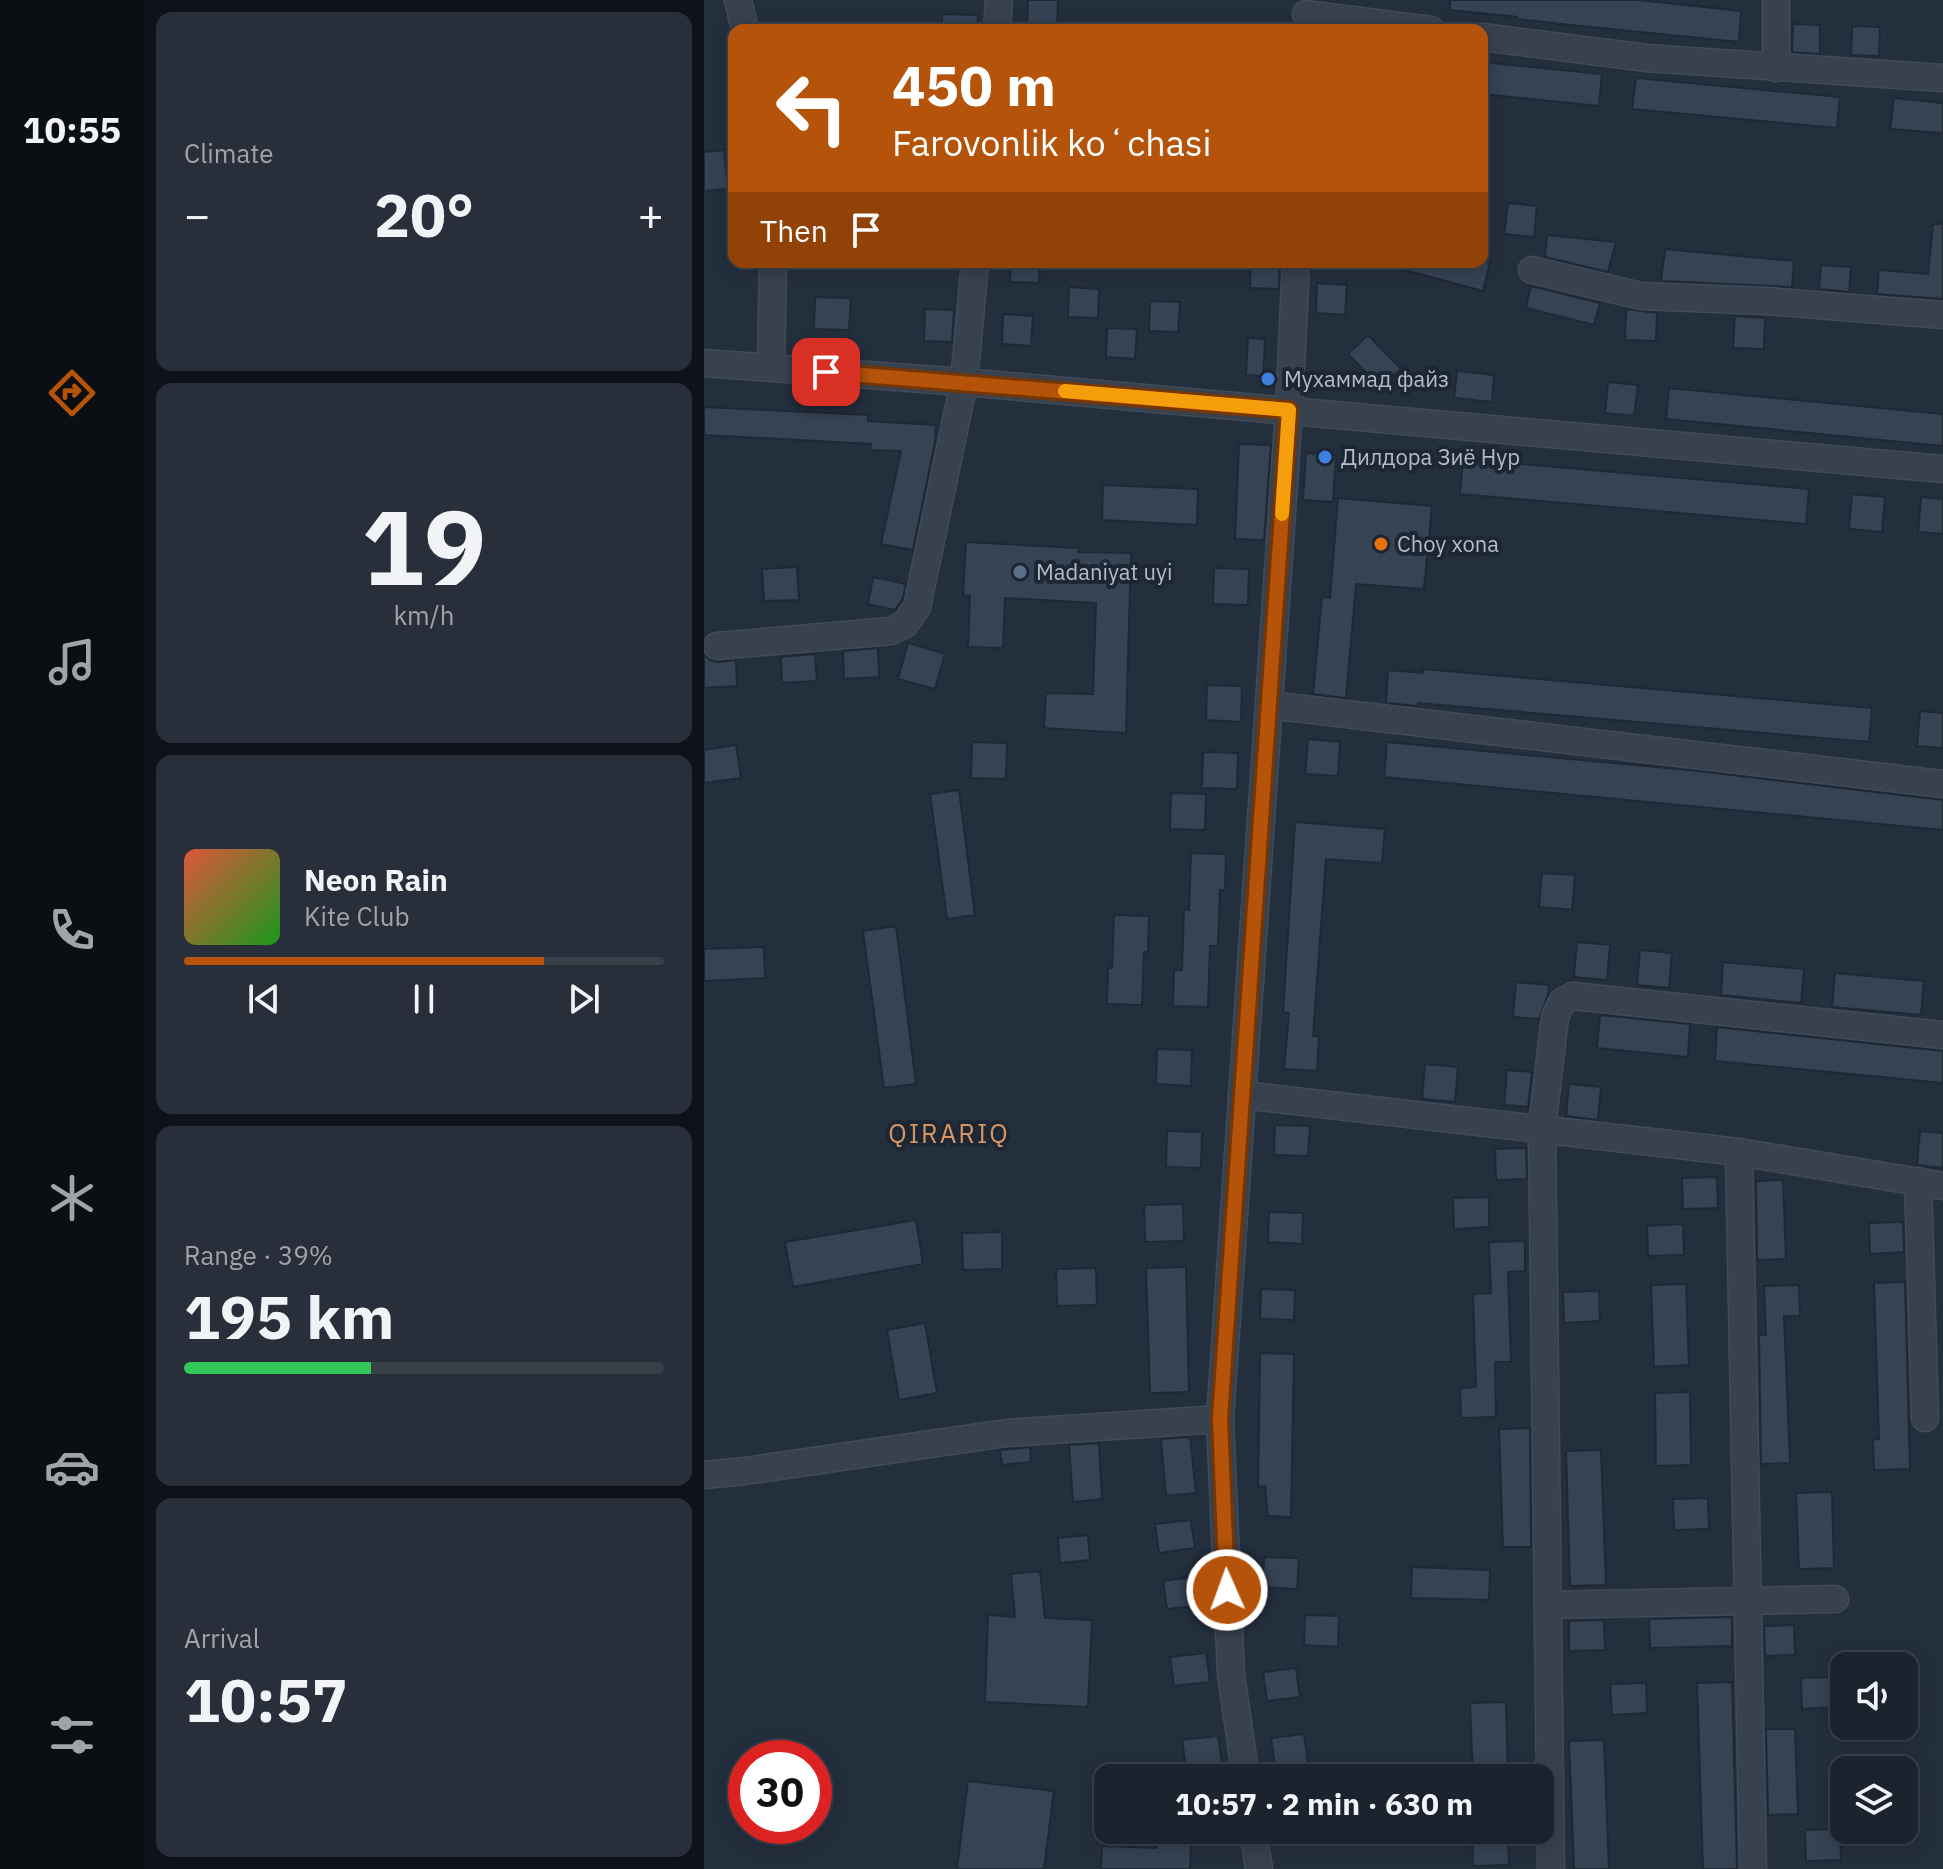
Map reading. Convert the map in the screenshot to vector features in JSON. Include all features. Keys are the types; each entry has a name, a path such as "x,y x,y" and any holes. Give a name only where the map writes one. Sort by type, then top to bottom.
{"street":[{"path":"738,0 744,24"},
{"path":"997,24 999,0"},
{"path":"1776,0 1776,68"},
{"path":"1306,15 1381,24"},
{"path":"1488,38 1647,58 1943,78"},
{"path":"771,368 773,268"},
{"path":"717,646 891,631 905,624 917,607 964,382 974,268"},
{"path":"1244,1764 1231,1675 1220,1419 1289,410 1296,268"},
{"path":"1532,270 1641,296 1766,301 1943,315"},
{"path":"704,363 964,382 1943,469"},
{"path":"1269,705 1943,784"},
{"path":"1551,1869 1542,1128 1555,1017 1562,1002 1573,996 1943,1035"},
{"path":"1242,1095 1739,1152 1931,1184 1925,1418"},
{"path":"1739,1152 1753,1869"},
{"path":"704,1475 1006,1433 1220,1419"},
{"path":"1548,1605 1835,1599"},
{"path":"1255,1844 1259,1869"}],"building":[{"path":"1028,0 1058,0 1057,24 1027,24"},
{"path":"1450,0 1639,0 1741,11 1739,42 1450,10"},
{"path":"942,14 978,15 977,24 942,24"},
{"path":"1793,24 1820,25 1820,54 1792,52"},
{"path":"1852,26 1880,27 1879,56 1851,55"},
{"path":"1488,63 1602,74 1599,106 1488,95"},
{"path":"1636,78 1840,97 1837,128 1632,109"},
{"path":"1894,98 1943,103 1943,133 1890,129"},
{"path":"724,150 728,189 704,191 704,152"},
{"path":"1508,203 1537,206 1534,237 1504,234"},
{"path":"1933,224 1943,224 1943,299 1877,294 1879,270 1928,274"},
{"path":"1547,235 1616,242 1608,272 1545,257"},
{"path":"1665,249 1794,261 1792,287 1661,281"},
{"path":"1490,262 1483,291 1397,268 1488,268"},
{"path":"1821,265 1851,267 1849,292 1819,289"},
{"path":"1011,268 1040,268 1039,283 1010,282"},
{"path":"1251,268 1280,268 1279,289 1250,288"},
{"path":"1317,283 1347,285 1345,315 1316,313"},
{"path":"1531,286 1600,303 1594,325 1526,308"},
{"path":"1069,287 1099,289 1098,318 1068,317"},
{"path":"815,297 851,298 849,330 814,329"},
{"path":"1150,301 1180,302 1178,332 1149,331"},
{"path":"925,309 954,310 952,342 924,341"},
{"path":"1626,309 1657,313 1656,341 1625,340"},
{"path":"1003,314 1033,316 1031,346 1002,344"},
{"path":"1735,316 1765,318 1764,349 1733,348"},
{"path":"1107,328 1137,329 1135,359 1106,357"},
{"path":"1368,335 1401,369 1381,388 1348,354"},
{"path":"1248,338 1265,339 1263,376 1246,375"},
{"path":"1457,371 1494,375 1492,402 1454,398"},
{"path":"1608,382 1638,385 1634,416 1605,413"},
{"path":"1669,388 1943,414 1943,446 1666,419"},
{"path":"704,407 868,415 868,421 936,425 913,550 881,544 901,451 870,450 871,444 704,435"},
{"path":"1239,444 1271,445 1264,540 1235,539"},
{"path":"1306,453 1336,455 1333,502 1303,500"},
{"path":"1463,459 1809,489 1806,524 1460,494"},
{"path":"1103,485 1198,489 1197,525 1102,520"},
{"path":"1852,494 1885,497 1882,532 1849,529"},
{"path":"1921,497 1943,499 1943,534 1918,532"},
{"name":"Choy xona","path":"1338,498 1432,506 1424,589 1356,584 1346,698 1313,694 1322,597 1330,598"},
{"path":"966,542 1078,548 1078,552 1131,553 1126,733 1044,728 1046,693 1093,694 1096,603 1005,598 1003,648 968,647 970,596 963,595"},
{"path":"797,567 799,600 764,601 762,569"},
{"path":"1214,568 1249,569 1248,605 1213,604"},
{"path":"873,577 906,584 902,600 895,610 868,604"},
{"path":"908,643 945,654 935,689 898,679"},
{"path":"878,648 879,677 844,679 843,651"},
{"path":"815,654 817,681 782,683 781,657"},
{"path":"704,655 718,662 736,660 737,686 704,688"},
{"path":"1423,669 1872,708 1869,742 1418,703 1418,706 1386,703 1388,670 1423,673"},
{"path":"1207,685 1242,686 1241,722 1206,720"},
{"path":"1920,711 1943,713 1943,748 1917,746"},
{"path":"1308,739 1340,742 1338,776 1305,774"},
{"path":"972,742 1007,743 1006,779 971,778"},
{"path":"1387,742 1689,770 1943,800 1943,830 1384,777"},
{"path":"736,745 741,778 704,783 704,750"},
{"path":"1203,752 1238,753 1237,789 1202,788"},
{"path":"959,790 975,915 947,919 930,794"},
{"path":"1171,793 1206,794 1205,830 1170,829"},
{"path":"1295,822 1385,829 1382,863 1326,859 1313,1036 1319,1037 1317,1071 1284,1069 1289,1013 1283,1012"},
{"path":"1191,853 1226,854 1225,890 1220,890 1218,946 1210,946 1208,1007 1173,1006 1174,970 1182,970 1184,909 1189,910"},
{"path":"1542,873 1575,875 1572,910 1539,907"},
{"path":"1114,915 1149,916 1142,1005 1107,1004"},
{"path":"896,926 916,1084 884,1088 863,931"},
{"path":"1577,942 1610,945 1607,980 1574,977"},
{"path":"764,947 765,978 704,981 704,949"},
{"path":"1640,950 1672,953 1669,988 1637,985"},
{"path":"1723,962 1804,969 1801,1003 1721,995"},
{"path":"1835,973 1924,981 1921,1015 1832,1007"},
{"path":"1516,982 1549,985 1539,1019 1513,1017"},
{"path":"1600,1015 1690,1024 1688,1057 1597,1048"},
{"path":"1717,1027 1943,1051 1943,1083 1715,1061"},
{"path":"1157,1049 1192,1050 1191,1086 1156,1084"},
{"path":"1425,1064 1458,1067 1455,1102 1422,1099"},
{"path":"1507,1070 1532,1072 1528,1107 1504,1105"},
{"path":"1569,1084 1601,1087 1598,1120 1566,1116"},
{"path":"1275,1125 1310,1126 1308,1156 1274,1155"},
{"path":"1167,1131 1202,1132 1201,1168 1166,1167"},
{"path":"1920,1131 1943,1133 1943,1168 1917,1165"},
{"path":"1526,1148 1527,1179 1496,1180 1495,1149"},
{"path":"1717,1177 1718,1208 1683,1209 1682,1178"},
{"path":"1783,1180 1786,1259 1757,1260 1756,1181"},
{"path":"1489,1197 1489,1227 1454,1229 1453,1198"},
{"path":"1183,1204 1184,1241 1145,1242 1144,1205"},
{"path":"1269,1212 1303,1213 1302,1244 1268,1242"},
{"path":"916,1220 923,1264 793,1287 785,1242"},
{"path":"1903,1222 1904,1252 1870,1254 1869,1223"},
{"path":"1683,1224 1684,1255 1648,1256 1647,1226"},
{"path":"1002,1232 1002,1269 963,1270 962,1233"},
{"path":"1525,1241 1525,1271 1508,1272 1511,1362 1495,1362 1496,1417 1461,1418 1460,1388 1476,1387 1473,1294 1491,1293 1489,1242"},
{"path":"1186,1267 1189,1392 1150,1393 1146,1268"},
{"path":"1096,1268 1097,1305 1057,1306 1056,1269"},
{"path":"1905,1282 1910,1469 1874,1470 1873,1440 1879,1439 1874,1283"},
{"path":"1686,1284 1689,1365 1654,1367 1651,1285"},
{"path":"1799,1285 1800,1316 1784,1316 1790,1463 1761,1464 1759,1335 1766,1335 1764,1286"},
{"path":"1261,1289 1295,1290 1294,1320 1260,1319"},
{"path":"1599,1291 1600,1321 1564,1323 1563,1292"},
{"path":"925,1323 937,1393 899,1400 887,1330"},
{"path":"1260,1353 1294,1354 1291,1517 1268,1516 1265,1486 1258,1487"},
{"path":"1690,1392 1691,1465 1656,1466 1655,1393"},
{"path":"1530,1428 1531,1547 1503,1547 1499,1429"},
{"path":"1190,1437 1196,1493 1166,1496 1161,1439"},
{"path":"1099,1443 1102,1499 1073,1502 1069,1445"},
{"path":"1030,1447 1031,1462 1002,1465 1000,1450"},
{"path":"1601,1450 1606,1585 1570,1586 1566,1451"},
{"path":"1832,1492 1834,1568 1799,1569 1796,1493"},
{"path":"1708,1498 1709,1529 1674,1530 1673,1499"},
{"path":"1191,1520 1195,1548 1159,1553 1155,1524"},
{"path":"1088,1535 1090,1560 1060,1563 1058,1538"},
{"path":"1264,1557 1299,1558 1297,1589 1263,1587"},
{"path":"1412,1567 1490,1570 1489,1600 1411,1598"},
{"path":"1040,1571 1045,1618 1092,1620 1088,1707 985,1702 988,1615 1015,1617 1011,1574"},
{"path":"1199,1576 1203,1605 1167,1609 1163,1581"},
{"path":"1305,1615 1339,1616 1338,1647 1304,1645"},
{"path":"1732,1617 1732,1646 1650,1648 1649,1619"},
{"path":"1604,1620 1605,1650 1569,1651 1569,1621"},
{"path":"1794,1625 1795,1655 1765,1656 1764,1626"},
{"path":"1206,1653 1210,1682 1174,1686 1170,1657"},
{"path":"1296,1668 1300,1697 1267,1701 1263,1672"},
{"path":"1830,1677 1830,1707 1802,1709 1801,1678"},
{"path":"1732,1682 1737,1869 1703,1869 1697,1683"},
{"path":"1646,1683 1647,1713 1612,1715 1610,1684"},
{"path":"1506,1702 1508,1764 1472,1764 1470,1703"},
{"path":"1766,1729 1795,1729 1798,1814 1768,1815"},
{"path":"1304,1734 1308,1763 1275,1764 1271,1738"},
{"path":"1218,1736 1222,1764 1185,1764 1182,1740"},
{"path":"1604,1740 1609,1869 1574,1869 1569,1741"},
{"path":"968,1781 1054,1791 1044,1869 957,1869"},
{"path":"1830,1829 1830,1844 1840,1844 1841,1860 1806,1861 1805,1830"},
{"path":"1157,1844 1191,1844 1190,1869 1101,1869 1102,1846 1157,1848"},
{"path":"1472,1844 1508,1844 1509,1865 1473,1866"}],"slow traffic":[{"path":"1065,391 1289,410 1282,514"}],"place":[{"name":"Мухаммад файз","path":"1268,379"},
{"name":"Дилдора Зиё Нур","path":"1325,457"},
{"name":"Choy xona","path":"1381,544"},
{"name":"Madaniyat uyi","path":"1020,572"}],"district":[{"name":"QIRARIQ","path":"949,1134"}],"route":[{"path":"826,372 1289,410 1220,1419 1227,1590"}]}
